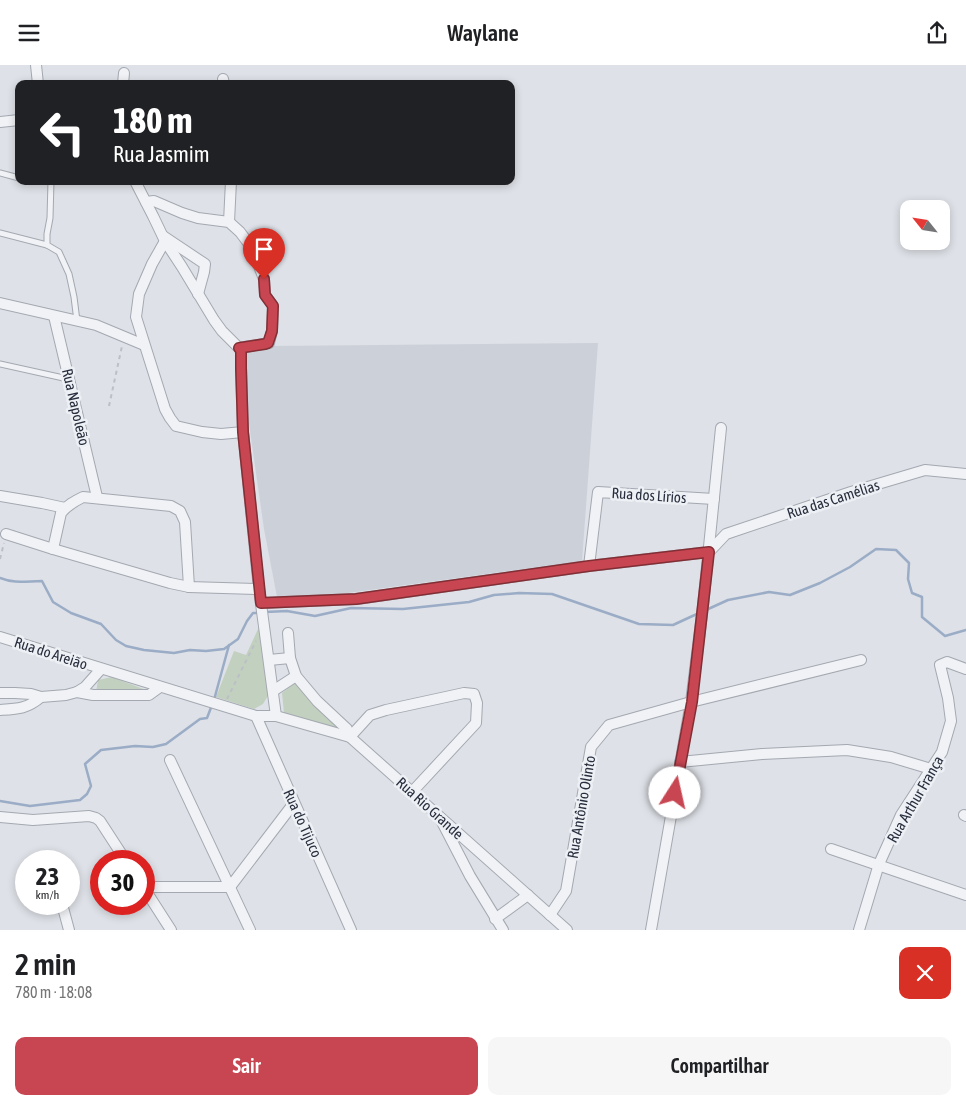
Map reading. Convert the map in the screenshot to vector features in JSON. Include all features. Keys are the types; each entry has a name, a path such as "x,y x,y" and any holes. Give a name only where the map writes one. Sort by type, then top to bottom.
{"street":[{"path":"36,65 38,80"},
{"path":"0,122 15,120"},
{"path":"137,185 163,238 198,294 222,331 241,350 243,432 259,589 276,716 256,716 217,703"},
{"path":"229,221 230,185"},
{"path":"146,202 154,201 198,218 229,221 252,248 264,279 265,295 273,306 272,331 268,343 239,348"},
{"path":"163,238 205,264 198,294"},
{"path":"163,238 139,294 136,317 165,409 176,426 221,434 243,432"},
{"path":"0,303 96,325 144,345"},
{"name":"Rua Napoleão","path":"54,316 97,497"},
{"path":"651,930 692,702 721,428"},
{"name":"Rua das Camélias","path":"709,552 726,534 851,492 925,471 966,474"},
{"name":"Rua dos Lírios","path":"589,566 598,492 714,499"},
{"path":"0,497 42,503 65,509"},
{"path":"52,549 62,513 83,497 171,506 180,511 184,522 188,587"},
{"path":"6,534 129,572 188,587 259,589"},
{"path":"261,605 356,599 589,566 709,552"},
{"path":"288,633 290,658 296,676 317,701 348,729 350,737"},
{"name":"Rua do Areião","path":"0,637 217,703"},
{"path":"268,660 290,658"},
{"name":"Rua Antônio Olinto","path":"550,915 566,891 591,747 609,725 860,660"},
{"name":"Rua Arthur França","path":"859,930 879,864 901,815 942,752 951,721 940,665 947,662 966,669"},
{"path":"41,697 26,707 1,710 0,693 30,694 41,697 66,695 77,692 85,687 101,669"},
{"path":"273,691 296,676"},
{"path":"77,692 93,695 149,695 160,687"},
{"path":"350,737 370,715 464,693 474,694 477,703 476,723 412,792"},
{"name":"Rua do Tijuco","path":"256,716 351,930"},
{"name":"Rua Rio Grande","path":"276,716 350,737 566,930"},
{"path":"680,762 762,754 847,750 891,757 931,769"},
{"path":"170,760 250,930"},
{"path":"230,887 294,803"},
{"path":"0,817 32,820 89,816 100,821 119,850"},
{"path":"439,816 470,876 503,930"},
{"path":"831,849 966,895"},
{"path":"155,887 230,887"},
{"path":"495,919 528,895"},
{"path":"155,905 171,930"},
{"path":"65,915 69,930"}],"lane":[{"path":"0,173 15,177"},
{"path":"47,245 51,185"},
{"path":"0,233 47,245 59,252 69,275 77,321"},
{"path":"0,364 69,379"}],"path":[{"path":"109,407 124,337"},
{"path":"0,559 6,534"},
{"path":"217,703 263,622"}],"shaded area":[{"path":"598,343 582,561 304,599 277,597 264,529 249,424 246,351 272,346"}],"green space":[{"path":"259,627 269,694 263,704 254,709 216,697 234,651 246,655"},
{"path":"112,677 151,692 96,693 98,680"},
{"path":"296,682 343,728 340,731 284,713 282,693"}],"waterway":[{"path":"706,610 728,600 769,592 790,595 820,583 850,567 876,549 896,550 909,563 908,579 912,593 922,597 922,617 945,636 966,630"},
{"path":"0,578 15,582 42,581 53,602 71,613 101,624 116,640 126,646 144,650 174,653 190,650 224,649 238,639 253,613 259,613"},
{"path":"265,612 287,611 315,616 351,608 403,609 469,602 494,595 519,593 552,594 639,624 673,625 699,613"},
{"path":"214,700 229,645"},
{"path":"0,801 30,806 80,800 87,794 91,786 85,764 101,750 135,746 153,747 166,744 200,719 207,718 212,705"}],"route":[{"path":"264,279 265,295 273,306 272,331 268,343 239,348 241,350 243,432 261,603 356,599 589,566 709,552 692,702 675,793"}]}
